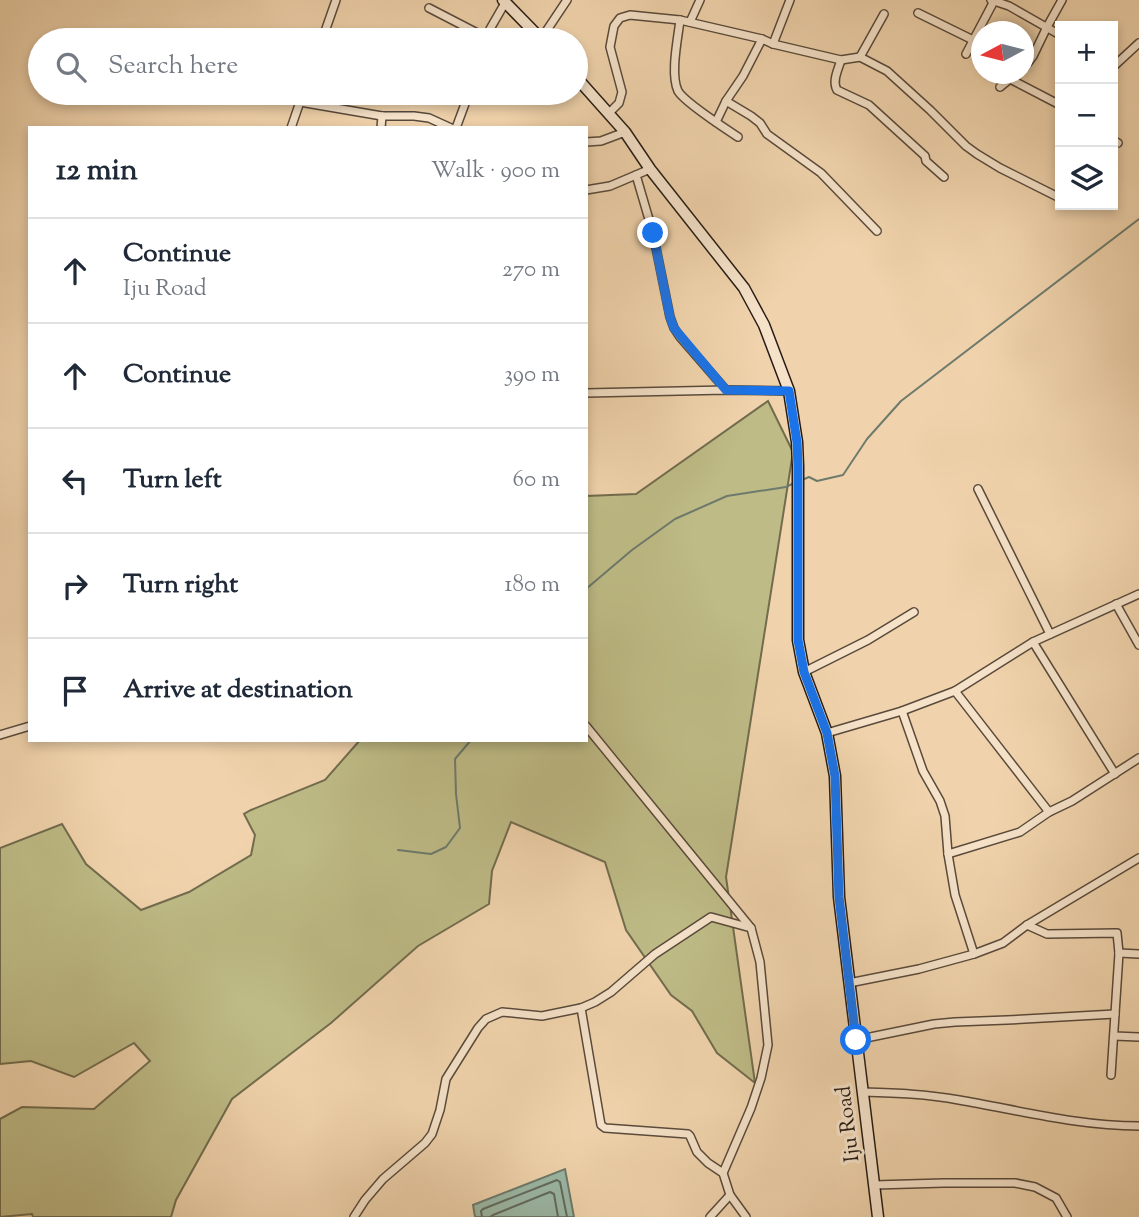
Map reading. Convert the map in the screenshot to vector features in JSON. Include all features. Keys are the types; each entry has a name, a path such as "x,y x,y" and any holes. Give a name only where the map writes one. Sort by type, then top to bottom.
{"main road":[{"path":"504,1 530,28"},
{"name":"Iju Road","path":"588,90 625,132 650,169 744,288 764,325 789,391 798,466 798,640 804,672 827,733 835,776 839,897 878,1217"}],"street":[{"path":"326,28 336,0"},
{"path":"549,28 566,0"},
{"path":"690,22 701,0"},
{"path":"773,44 790,0"},
{"path":"1034,54 1062,0"},
{"path":"490,28 504,1"},
{"path":"982,21 992,1 1010,3 1055,32"},
{"path":"429,9 466,28"},
{"path":"918,13 971,39"},
{"path":"860,57 884,14"},
{"path":"609,113 619,103 622,92 610,47 614,26 620,18 630,15 680,20 762,38 773,44 841,60 860,57 887,71 977,154 1055,196"},
{"path":"680,20 675,67 678,91 738,137"},
{"path":"716,122 762,38"},
{"path":"1118,62 1139,43"},
{"path":"966,54 971,44"},
{"path":"841,60 835,81 837,90 869,105 925,156 926,161 943,177"},
{"path":"1000,87 1004,84"},
{"path":"1026,84 1055,102"},
{"path":"726,101 751,116 767,134 821,173 877,230"},
{"path":"292,126 299,105"},
{"path":"318,105 382,116 429,118 447,126"},
{"path":"457,126 465,105"},
{"path":"381,126 382,116"},
{"path":"588,142 601,141 625,132"},
{"path":"588,190 610,186 650,169"},
{"path":"636,175 653,233 674,328 726,390"},
{"path":"588,393 789,391"},
{"path":"978,489 1050,634"},
{"path":"827,733 902,711 955,691 1033,642 1139,594"},
{"path":"1116,604 1139,645"},
{"path":"804,672 868,640 914,612"},
{"path":"1033,642 1115,774"},
{"path":"955,691 1049,812"},
{"path":"902,711 923,771 940,801 945,817 955,895 974,954"},
{"path":"0,735 28,727"},
{"path":"588,728 751,928 760,962 768,1045 751,1108 723,1173"},
{"path":"948,854 1020,832 1139,758"},
{"path":"849,983 919,969 1003,943 1027,925 1139,858"},
{"path":"354,1217 383,1179 432,1134 446,1079 486,1019 502,1012 542,1016 581,1008 595,1002 611,992 654,954 711,917 751,928"},
{"path":"1027,925 1047,934 1116,933 1119,953 1111,1076"},
{"path":"1119,953 1139,954"},
{"path":"581,1008 601,1125 606,1128 688,1134 696,1152 723,1173 730,1195 746,1217"},
{"path":"856,1040 934,1024 1115,1014"},
{"path":"1114,1036 1139,1037"},
{"path":"863,1092 909,1093 1100,1125 1139,1126"},
{"path":"874,1185 1015,1183 1035,1187 1056,1198 1067,1217"},
{"path":"710,1217 730,1195"}],"shaded area":[{"path":"768,401 793,452 726,877 755,1083 717,1053 692,1011 671,995 626,930 605,862 511,822 492,871 489,904 418,946 331,1023 232,1099 176,1200 171,1217 33,1217 32,1214 0,1217 0,1119 22,1107 94,1109 150,1061 134,1043 74,1077 31,1061 0,1064 0,848 62,824 86,864 141,910 189,892 251,855 255,835 244,814 325,780 358,742 588,742 588,496 636,494"}],"water":[{"path":"565,1169 574,1217 475,1217 473,1205"}],"waterway":[{"path":"802,480 809,477 817,481 843,475 867,439 901,401 1139,219"},
{"path":"588,587 632,550 675,519 727,496 786,487 794,483"},
{"path":"398,850 431,854 446,847 460,828 455,759 469,742"}],"route":[{"path":"653,233 670,317 680,337 726,390 789,391 798,466 798,640 804,672 827,733 835,776 839,897 856,1040"}]}
